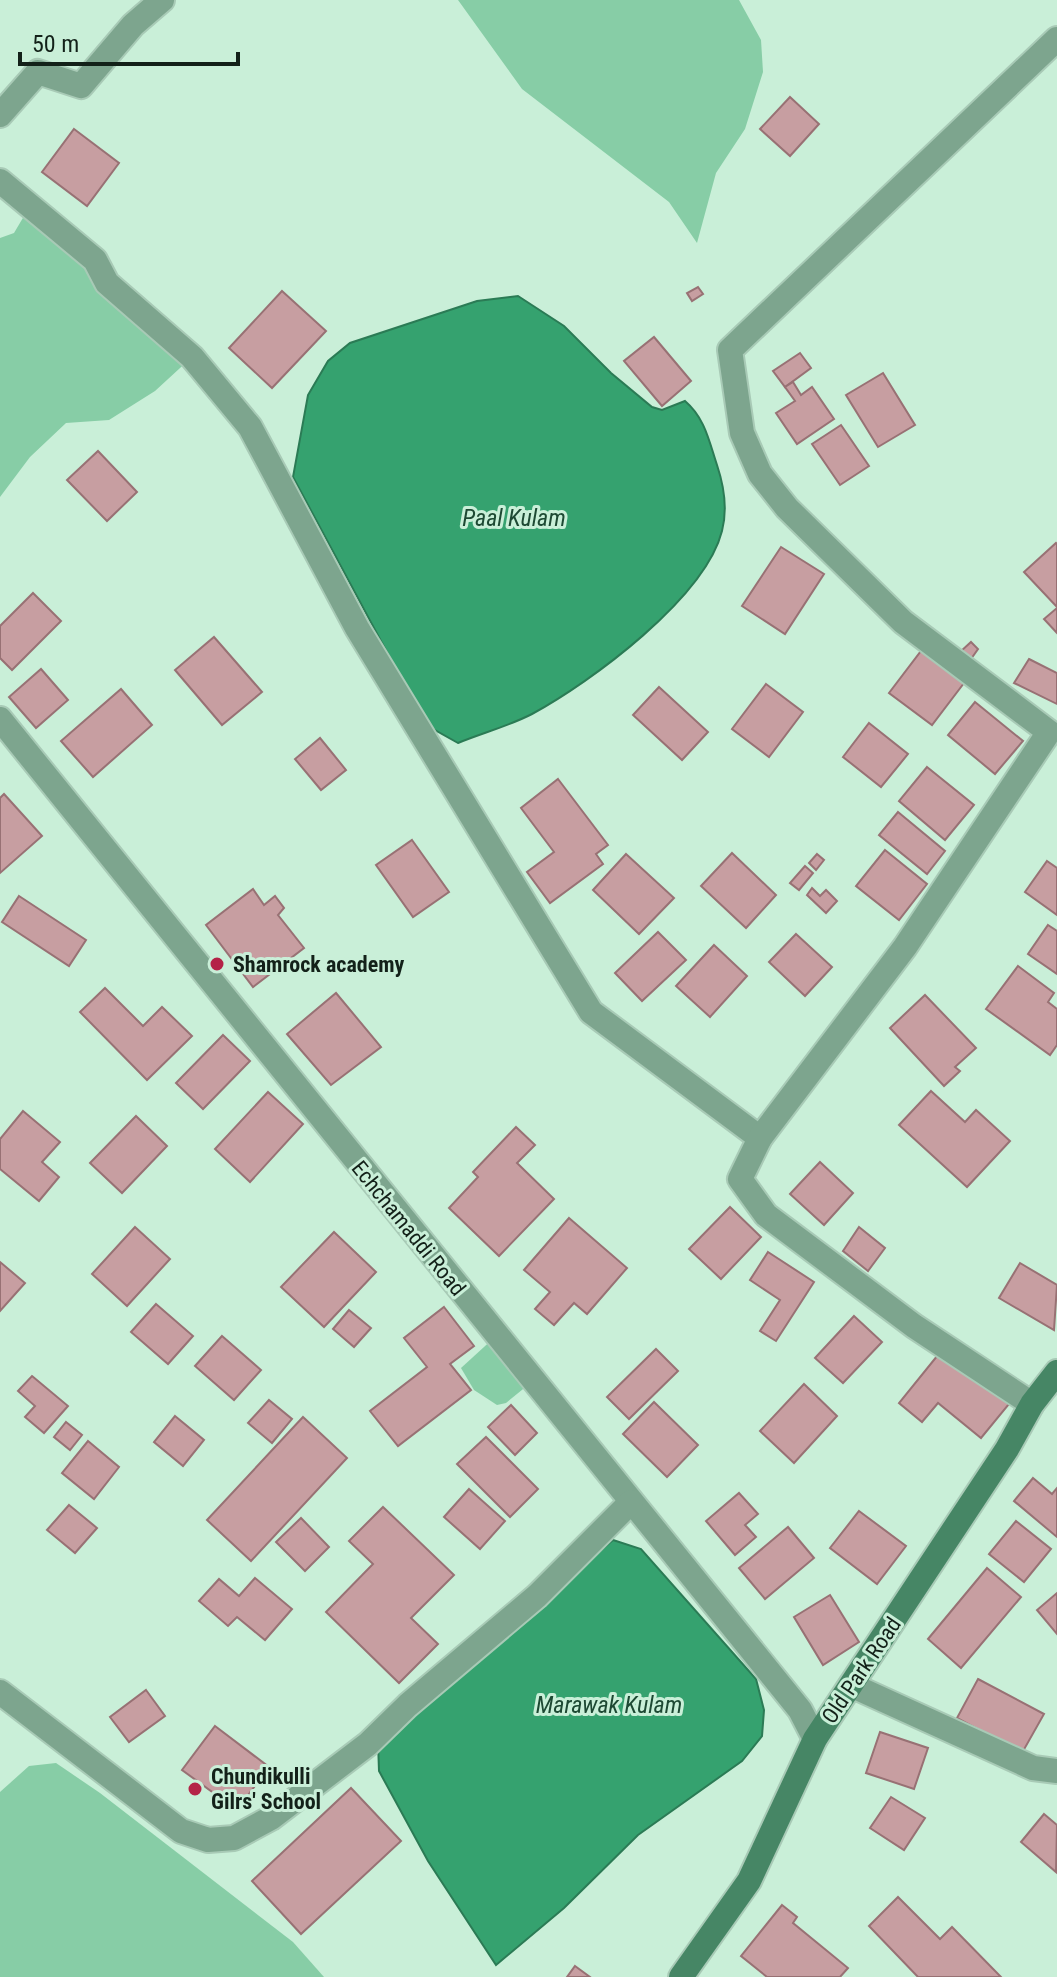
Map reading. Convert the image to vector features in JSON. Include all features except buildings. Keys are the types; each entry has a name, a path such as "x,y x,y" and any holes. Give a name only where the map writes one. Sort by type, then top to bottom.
{"street":[{"path":"0,115 38,72 81,86 133,25 162,0"},
{"path":"1032,1404 914,1326 766,1215 740,1179 760,1138 905,947 1053,726 903,622 787,508 760,474 742,433 730,350 1057,39"},
{"path":"0,181 95,260 107,283 192,357 250,427 357,628 591,1012 760,1138"},
{"name":"Echchamaddi Road","path":"0,719 800,1710 815,1739"},
{"name":"Old Park Road","path":"681,1977 749,1881 815,1739 853,1686 1007,1449 1032,1404 1057,1372"},
{"path":"0,1692 181,1831 208,1840 234,1838 271,1818 368,1744 408,1705 537,1596 631,1502"},
{"path":"853,1686 1033,1768 1057,1771"}],"shaded area":[{"path":"458,0 739,0 761,40 763,72 745,129 716,173 697,243 669,202 522,89"},
{"path":"30,206 192,357 155,391 109,420 66,423 30,457 0,497 0,238 14,233"},
{"path":"496,1336 533,1381 506,1403 497,1405 474,1390 461,1368"},
{"path":"56,1763 100,1793 293,1942 324,1977 0,1977 0,1792 29,1766"}],"water":[{"name":"Paal Kulam","path":"518,296 564,326 611,373 652,407 662,410 685,401 692,408 706,430 719,473 724,497 724,522 711,557 693,583 643,636 614,660 532,714 458,743 426,725 293,477 308,395 328,361 350,343 477,301"},
{"name":"Marawak Kulam","path":"613,1540 641,1549 756,1679 764,1710 762,1736 742,1761 638,1835 564,1908 496,1965 428,1861 379,1771 378,1742 404,1716"}],"place":[{"name":"Shamrock academy","path":"217,964"},
{"name":"Chundikulli Gilrs' School","path":"195,1789"}]}
